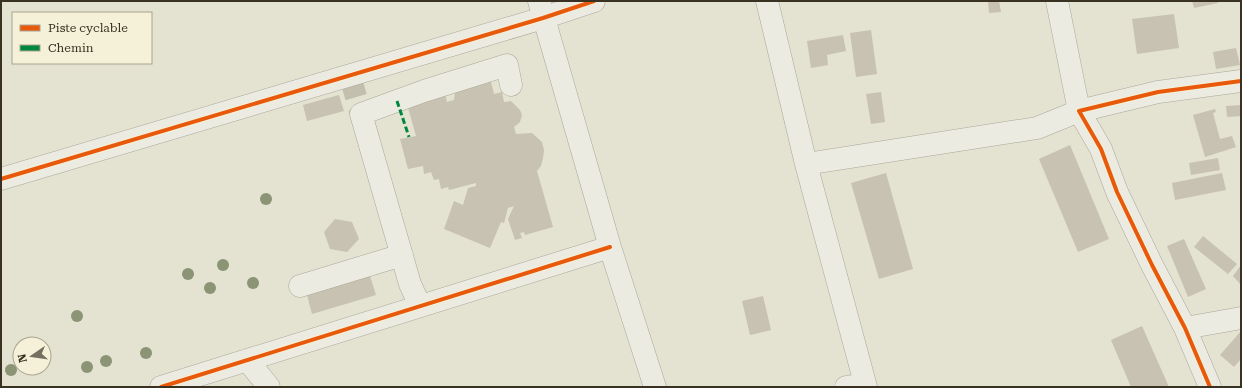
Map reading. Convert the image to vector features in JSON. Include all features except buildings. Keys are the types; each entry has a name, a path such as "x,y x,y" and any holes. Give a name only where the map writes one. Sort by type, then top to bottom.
{"street":[{"path":"1,179 541,9 594,1"},
{"path":"767,1 859,386"},
{"path":"1057,1 1079,111 1101,149 1117,192 1152,265 1185,328 1210,387"},
{"path":"541,9 610,247 654,387"},
{"path":"420,306 410,284 361,114 507,65 511,86"},
{"path":"806,164 1037,128 1079,111 1158,92 1241,81"},
{"path":"161,387 610,247"},
{"path":"300,286 402,254"},
{"path":"1185,328 1241,318"},
{"path":"247,360 268,387"}],"tunnel":[{"path":"350,76 361,114"}],"marked path":[{"path":"397,101 409,137"}],"cycle path":[{"path":"1,179 543,18 594,1"},
{"path":"1210,387 1185,328 1152,265 1117,192 1101,149 1079,111 1158,92 1241,81"},
{"path":"161,387 610,247"}]}
